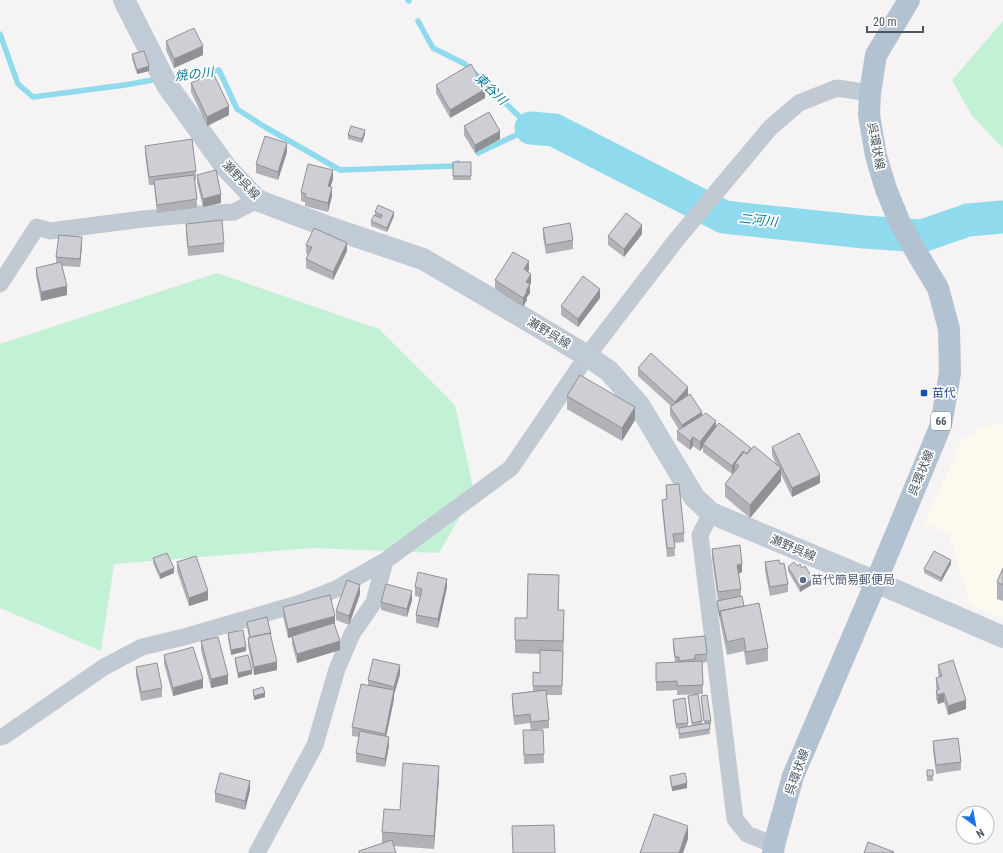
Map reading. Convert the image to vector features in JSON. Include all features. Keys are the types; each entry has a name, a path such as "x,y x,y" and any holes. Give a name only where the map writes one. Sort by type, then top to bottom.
{"main road":[{"name":"瀬野呉線","path":"124,0 162,76 225,166 257,200 331,228 423,259 539,327 609,371 639,405 694,497 711,513 1003,637"},
{"name":"呉環状線","path":"773,849 793,776 876,582 941,424 950,373 949,329 938,288 899,221 886,189 876,156 870,115 870,93 876,55 909,0"}],"street":[{"path":"0,737 4,736 104,667 142,647 184,637 301,603 336,589 385,561 511,468 587,356 677,239 770,128 800,103 837,88 870,93"},
{"path":"0,284 37,227 50,231 143,219 234,212 257,200"},
{"path":"711,513 700,535 735,819 747,834 773,849"},
{"path":"257,853 316,745 337,669 352,634 374,602 385,561"}],"shaded area":[{"path":"987,425 1003,425 1003,618 971,605 949,535 924,523 963,439"}],"green space":[{"path":"1003,21 1003,148 972,116 952,80"},
{"path":"217,273 379,329 455,405 474,492 439,553 312,548 114,564 101,651 0,608 0,344"}],"building":[{"path":"194,28 203,46 174,59 166,41"},
{"path":"144,51 149,66 137,70 132,54"},
{"path":"471,64 485,89 450,110 436,85"},
{"path":"213,73 229,106 207,117 191,83"},
{"path":"489,112 500,131 475,145 464,126"},
{"path":"351,126 365,130 362,139 348,135"},
{"path":"265,136 287,143 278,172 256,164"},
{"path":"192,139 196,171 149,177 145,146"},
{"path":"453,162 471,162 471,176 453,176"},
{"path":"308,164 333,170 328,186 332,187 328,203 305,197 306,194 301,192"},
{"path":"216,170 221,194 203,199 197,175"},
{"path":"194,175 197,199 157,205 154,180"},
{"path":"378,205 394,212 387,228 371,221 374,215 381,218 382,215 375,212"},
{"path":"626,213 642,225 624,249 608,236"},
{"path":"222,220 224,243 188,247 186,224"},
{"path":"570,223 573,240 546,245 543,228"},
{"path":"314,228 347,243 333,272 306,259 312,247 306,245"},
{"path":"59,235 82,237 80,259 56,257"},
{"path":"513,252 529,261 524,269 531,274 526,282 530,284 523,298 495,280"},
{"path":"61,262 67,286 41,292 36,268"},
{"path":"583,276 600,289 578,319 561,306"},
{"path":"651,353 688,387 675,402 638,368"},
{"path":"580,375 635,407 622,428 567,396"},
{"path":"690,394 702,412 682,425 670,407"},
{"path":"706,413 716,421 700,442 693,437 690,441 677,431"},
{"path":"719,423 751,448 747,454 743,451 732,466 703,444"},
{"path":"799,433 820,475 792,488 772,447"},
{"path":"754,446 781,468 750,505 725,484 739,466 735,463 744,452 747,454"},
{"path":"679,484 684,533 673,534 675,548 667,548 662,500 667,499 666,485"},
{"path":"740,545 742,564 737,565 741,589 718,592 712,549"},
{"path":"934,551 951,560 941,578 924,569"},
{"path":"167,553 174,568 160,574 153,558"},
{"path":"196,556 208,591 189,598 177,562"},
{"path":"779,560 780,564 784,563 788,584 770,587 765,562"},
{"path":"794,562 797,566 800,564 802,568 805,566 813,579 800,587 788,567"},
{"path":"1003,568 1003,585 997,582"},
{"path":"418,572 447,579 438,619 416,615 422,589 415,587"},
{"path":"528,574 559,575 558,610 564,610 563,641 515,640 515,618 527,618"},
{"path":"347,580 360,585 349,616 336,611"},
{"path":"386,584 412,591 407,609 381,602"},
{"path":"330,595 335,616 288,629 283,607"},
{"path":"742,596 744,606 720,611 720,616 717,601"},
{"path":"759,603 768,648 746,652 744,638 727,642 720,611"},
{"path":"267,617 271,634 250,637 247,622"},
{"path":"334,623 340,641 297,654 292,636"},
{"path":"243,630 246,647 231,650 228,633"},
{"path":"270,633 277,662 254,667 248,638"},
{"path":"705,636 707,654 695,655 695,659 679,661 679,657 675,657 673,639"},
{"path":"218,637 228,675 211,679 201,641"},
{"path":"193,647 203,679 173,688 164,655"},
{"path":"540,650 563,651 562,686 533,686 533,672 540,673"},
{"path":"248,655 252,670 238,673 235,658"},
{"path":"373,659 400,665 394,687 368,680"},
{"path":"953,660 966,700 948,706 944,693 938,695 936,690 939,689 936,678 942,676 938,665"},
{"path":"702,661 703,685 677,686 677,681 656,682 656,663"},
{"path":"157,663 162,688 141,692 136,667"},
{"path":"361,684 394,690 385,734 352,727"},
{"path":"263,687 265,693 254,696 253,690"},
{"path":"546,690 549,720 531,722 530,714 514,716 512,694"},
{"path":"698,694 702,721 692,723 688,696"},
{"path":"707,695 711,721 704,721 701,696"},
{"path":"685,698 688,723 676,724 673,700"},
{"path":"709,723 710,729 679,734 679,728"},
{"path":"523,730 543,730 544,754 524,755"},
{"path":"360,731 389,737 385,759 356,753"},
{"path":"958,738 961,762 936,765 933,741"},
{"path":"403,763 439,766 434,836 382,832 384,809 400,810"},
{"path":"927,770 933,770 933,776 927,776"},
{"path":"220,773 250,781 245,801 215,793"},
{"path":"685,773 687,783 672,787 670,776"},
{"path":"654,814 688,826 679,853 640,853"},
{"path":"554,825 555,853 513,853 512,826"},
{"path":"392,840 396,853 359,853 359,851"},
{"path":"868,842 894,852 864,853"}],"waterway":[{"name":"東谷川","path":"418,21 433,48 465,64 531,128 478,153"},
{"name":"焼の川","path":"0,34 18,84 33,97 125,85 158,79"},
{"name":"焼の川","path":"169,78 219,70 237,109 265,127 340,170 453,166 458,163"},
{"name":"二河川","path":"531,128 554,130 724,217 864,232 922,236 968,220 1003,217"}],"place":[{"name":"苗代","path":"924,393"},
{"name":"苗代簡易郵便局","path":"803,580"}]}
